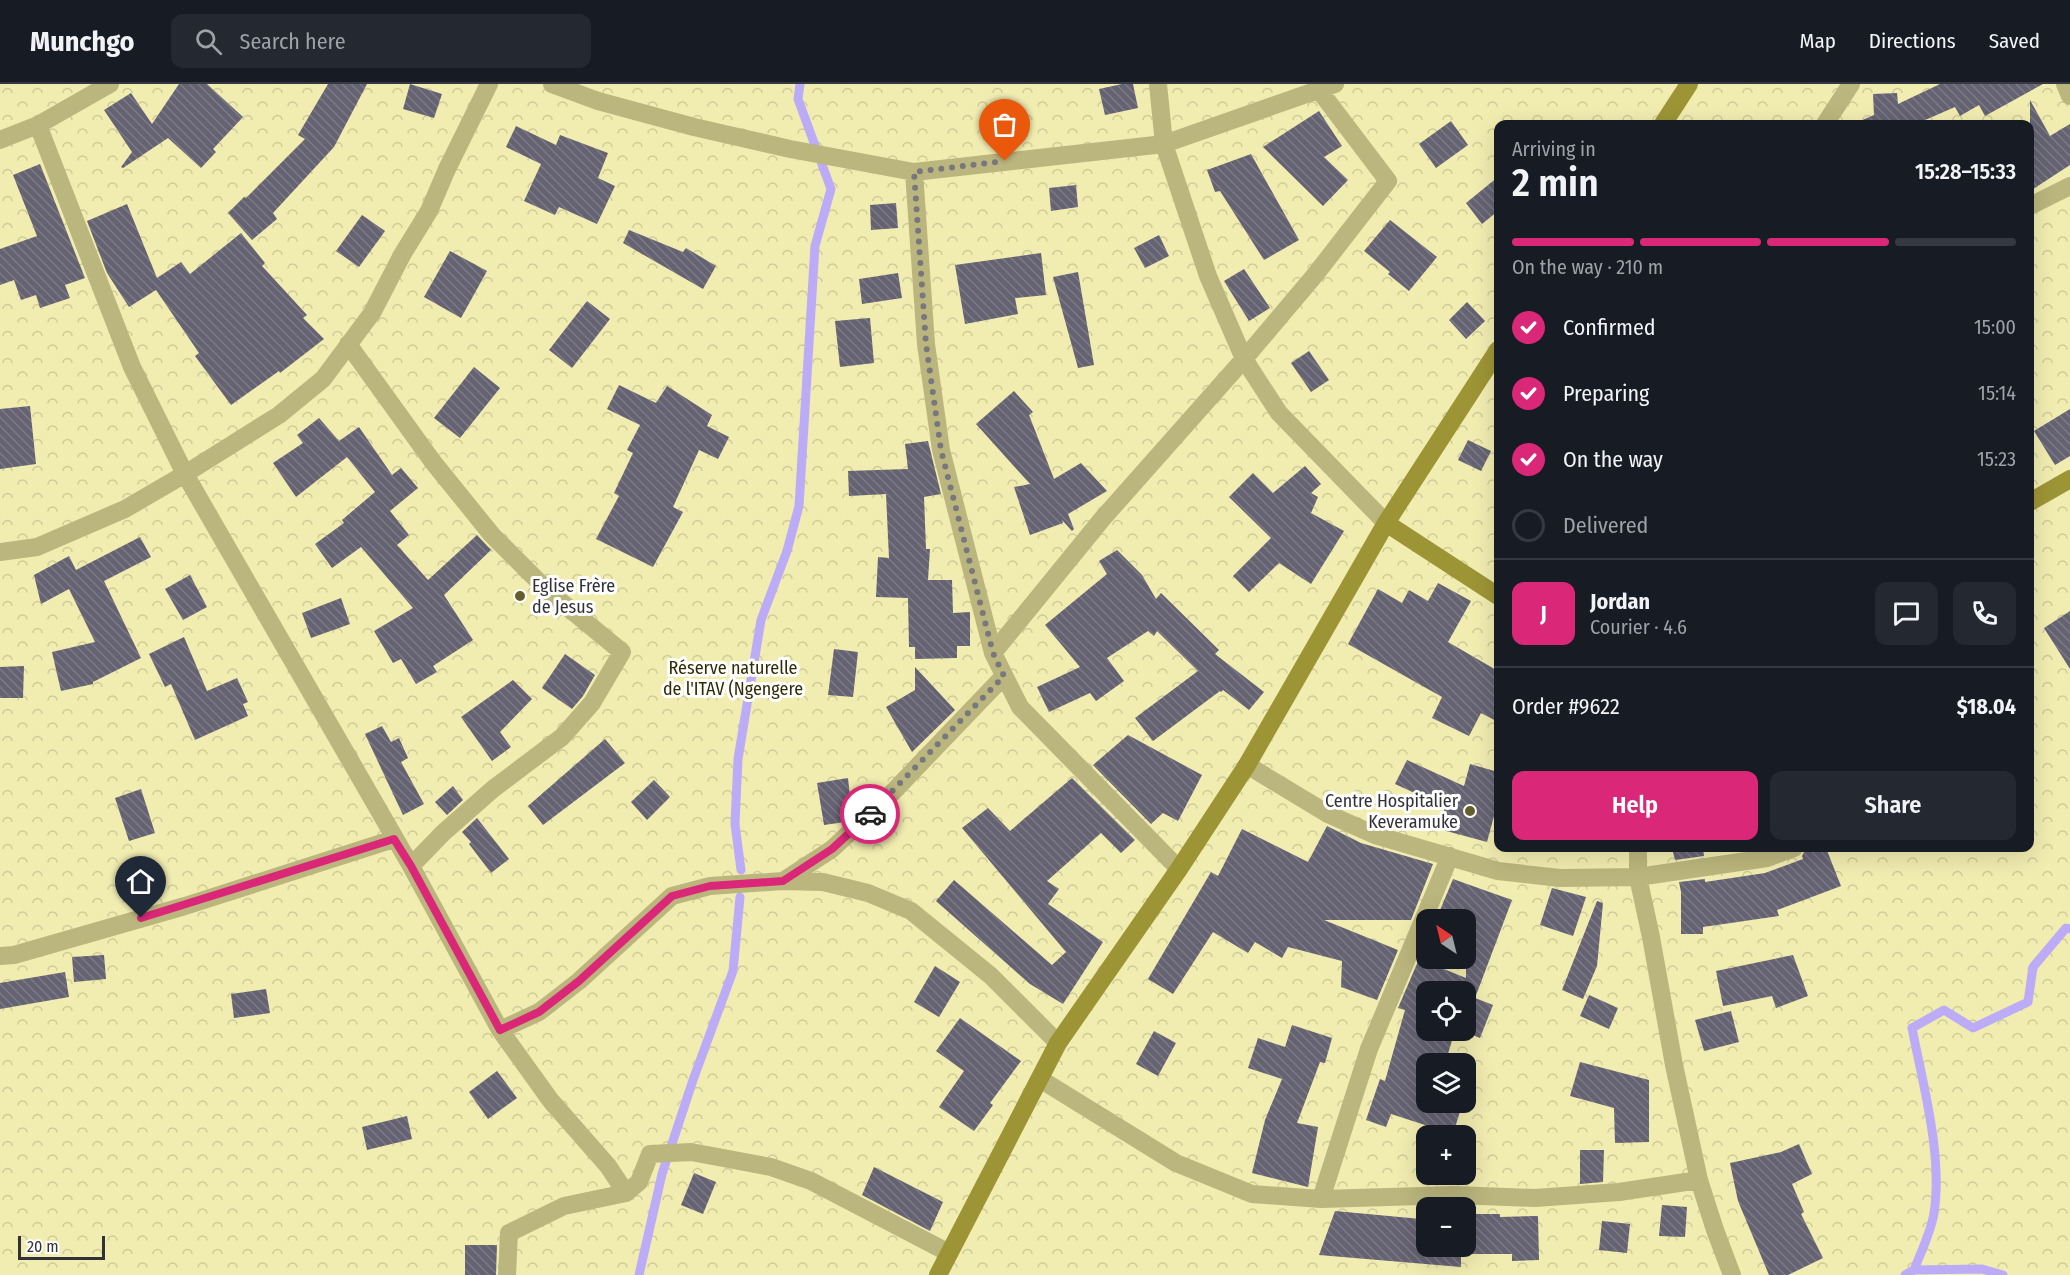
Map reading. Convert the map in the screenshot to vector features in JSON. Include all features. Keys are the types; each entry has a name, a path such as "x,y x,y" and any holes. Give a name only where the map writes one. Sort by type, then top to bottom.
{"street":[{"path":"0,140 38,125 110,84"},
{"path":"0,552 37,548 125,508 185,474 287,408 323,379 372,313 402,255 429,211 489,84"},
{"path":"552,84 598,101 790,150 914,172 1164,144 1327,87 1388,181 1315,275 1103,518 993,653"},
{"path":"1158,84 1164,144 1208,276 1244,359 1279,413 1386,523 1494,593"},
{"path":"1666,120 1689,84"},
{"path":"1828,120 1851,84"},
{"path":"2065,84 2070,96"},
{"path":"38,125 132,367 185,474 411,866 500,1030 551,1101 608,1166 626,1192"},
{"path":"914,172 926,344 941,450 993,653 1020,707 1179,869"},
{"path":"2034,204 2070,186"},
{"path":"348,344 433,462 492,535 548,591 622,652 592,703 562,737 493,789 443,833 411,866"},
{"path":"938,1275 1058,1043 1179,869 1247,765 1386,523 1494,356"},
{"path":"2034,500 2070,479"},
{"path":"783,881 832,849 891,794 1004,676"},
{"path":"1247,765 1328,814 1375,835 1498,871 1560,878 1638,877 1767,858 1783,852"},
{"path":"0,956 14,955 185,906 394,839"},
{"path":"1638,852 1638,877 1652,937 1674,1065 1699,1180 1732,1275"},
{"path":"1321,1199 1369,1049 1450,856"},
{"path":"500,1030 539,1012 579,981 672,896 710,886 783,881 823,882 868,893 911,911 991,976 1058,1043"},
{"path":"1040,1078 1176,1163 1252,1194 1321,1199 1455,1195 1535,1198 1619,1192 1699,1180"},
{"path":"507,1275 509,1233 564,1206 626,1192 639,1182 650,1154 691,1152 771,1167 812,1181 949,1253"}],"green space":[{"name":"Réserve naturelle de l'ITAV (Ngengere","path":"0,84 2070,84 2070,1275 0,1275"}],"building":[{"path":"179,84 207,84 243,117 213,149 216,152 201,168 168,138 123,168 121,167 132,152 104,110 131,93 152,124"},
{"path":"328,84 367,84 334,147 273,213 277,219 252,240 228,213 305,139 298,135"},
{"path":"410,84 442,94 434,118 403,109"},
{"path":"1133,84 1138,108 1105,115 1099,89"},
{"path":"1940,84 2043,84 1985,116 1979,105 1960,116 1955,107 1925,120 1862,120 1874,115 1873,94 1897,93 1898,104"},
{"path":"2030,100 2050,136 2070,124 2070,165 2034,188 2034,120 2030,120"},
{"path":"1319,111 1342,146 1324,157 1348,180 1323,206 1263,147"},
{"path":"1451,121 1468,145 1436,168 1419,144"},
{"path":"516,126 556,145 560,135 608,153 598,178 615,186 597,224 559,207 555,215 524,201 541,164 506,147"},
{"path":"1251,154 1299,240 1264,260 1220,191 1215,192 1207,170"},
{"path":"40,164 85,278 65,285 70,298 40,308 36,295 21,300 14,280 0,285 0,249 37,236 13,175"},
{"path":"1494,180 1494,214 1482,224 1466,203"},
{"path":"1076,185 1078,207 1051,211 1049,188"},
{"path":"896,203 898,228 871,230 870,205"},
{"path":"127,204 157,278 181,262 190,274 241,233 265,263 262,266 307,315 303,318 324,339 280,373 279,371 231,405 195,356 199,353 156,290 129,307 107,273 87,221"},
{"path":"362,215 385,231 359,267 336,251"},
{"path":"1390,220 1437,257 1409,291 1364,251"},
{"path":"629,230 683,252 686,248 716,266 703,289 623,243"},
{"path":"1159,235 1169,256 1145,268 1134,248"},
{"path":"450,251 487,271 461,318 424,297"},
{"path":"1041,253 1046,295 1015,298 1018,314 965,324 955,265"},
{"path":"1244,269 1270,308 1249,321 1224,281"},
{"path":"1078,272 1094,365 1078,368 1053,277"},
{"path":"898,273 902,298 862,304 859,279"},
{"path":"587,301 610,319 572,368 549,350"},
{"path":"1467,302 1485,321 1466,339 1449,320"},
{"path":"870,318 874,363 840,367 835,321"},
{"path":"1309,351 1329,380 1311,392 1291,363"},
{"path":"474,367 500,388 460,438 434,418"},
{"path":"619,385 656,403 667,386 712,415 707,426 729,437 718,459 699,450 673,507 683,512 653,567 596,539 619,496 614,493 633,453 627,450 640,425 607,409"},
{"path":"1014,391 1033,412 1029,415 1054,479 1081,463 1107,491 1068,514 1074,529 1072,531 1062,520 1063,523 1030,535 1014,487 1030,484 976,424"},
{"path":"30,406 36,464 0,469 0,409"},
{"path":"2070,409 2070,456 2055,465 2034,431"},
{"path":"319,418 339,441 359,427 392,475 401,468 418,488 390,511 409,535 397,545 428,580 477,535 491,550 444,595 473,640 433,666 437,672 416,684 401,659 393,663 374,631 413,608 361,547 332,568 315,544 344,523 342,520 375,492 347,457 296,497 273,463 303,443 297,435"},
{"path":"1468,440 1491,451 1481,471 1458,460"},
{"path":"928,441 941,494 924,497 926,549 930,549 928,580 952,580 953,613 970,612 970,646 957,646 957,658 915,659 915,647 909,647 908,598 876,597 878,557 889,558 886,494 849,496 848,471 908,469 905,444"},
{"path":"1305,466 1321,484 1311,493 1318,497 1311,513 1344,531 1311,584 1279,563 1249,592 1233,576 1271,538 1229,497 1253,473 1273,493"},
{"path":"140,537 151,557 104,581 141,658 93,684 61,691 52,652 95,642 69,589 41,604 34,575 69,556 76,570"},
{"path":"1117,550 1142,575 1156,599 1161,593 1219,650 1215,654 1264,692 1249,710 1223,690 1153,741 1135,718 1198,671 1157,631 1154,636 1148,631 1107,658 1124,681 1096,701 1090,693 1049,712 1037,687 1080,667 1045,625 1107,574 1099,561"},
{"path":"190,575 207,607 183,620 165,589"},
{"path":"1438,583 1471,601 1448,642 1494,669 1494,720 1481,713 1469,736 1432,718 1442,697 1348,644 1378,589 1402,603 1409,590 1428,601"},
{"path":"341,598 350,624 311,638 302,613"},
{"path":"2070,611 2070,669 2044,628"},
{"path":"184,637 207,691 237,678 248,702 243,704 248,716 195,740 171,684 165,687 149,654"},
{"path":"834,649 858,652 853,697 828,695"},
{"path":"565,654 595,675 583,696 572,709 542,688"},
{"path":"24,666 23,698 0,698 0,667"},
{"path":"915,667 955,710 912,752 886,707 915,690"},
{"path":"513,680 532,699 500,732 511,747 492,761 461,717"},
{"path":"382,726 391,742 399,738 408,758 401,762 424,804 403,815 365,734"},
{"path":"1128,735 1202,775 1178,821 1163,813 1151,824 1093,765"},
{"path":"605,739 625,763 543,825 528,806"},
{"name":"Centre Hospitalier Keveramuke","path":"1407,760 1464,786 1470,764 1494,771 1494,816 1487,842 1439,829 1445,807 1395,784"},
{"path":"848,778 852,815 845,822 824,825 817,783"},
{"path":"1072,778 1135,840 1121,853 1101,833 1047,881 1059,889 1048,904 1103,942 1063,1004 1030,984 936,901 954,880 1052,965 1066,952 962,828 988,808 1010,831"},
{"path":"654,780 670,797 647,820 631,802"},
{"path":"453,786 463,800 447,815 435,802"},
{"path":"141,789 155,833 129,841 115,798"},
{"path":"477,818 509,859 491,873 462,832"},
{"path":"1327,826 1361,843 1433,864 1411,920 1324,920 1398,950 1377,1000 1341,987 1342,961 1288,947 1282,958 1255,942 1248,953 1213,932 1173,994 1148,979 1211,872 1218,876 1242,829 1308,862"},
{"path":"1673,852 1704,852 1704,856 1675,860"},
{"path":"1804,852 1828,852 1841,886 1777,910 1779,916 1703,927 1703,934 1681,934 1679,882 1705,879 1705,882 1765,873 1803,859"},
{"path":"1453,879 1512,900 1476,995 1476,981 1416,981 1416,1041 1452,1041 1448,1053 1416,1053 1416,1113 1460,1113 1456,1125 1425,1125 1391,1114 1386,1127 1366,1120 1380,1079 1385,1081 1405,1010 1398,1008 1416,966 1416,969 1444,969 1466,978 1466,969 1476,969 1476,909 1441,909"},
{"path":"1552,888 1586,897 1573,936 1540,925"},
{"path":"1597,901 1603,903 1597,966 1583,999 1562,990"},
{"path":"104,955 106,979 74,982 72,957"},
{"path":"1793,955 1808,996 1776,1008 1772,996 1723,1006 1716,971"},
{"path":"935,966 960,982 939,1017 914,1002"},
{"path":"65,972 69,997 0,1009 0,983"},
{"path":"266,989 270,1013 234,1018 231,994"},
{"path":"1589,995 1618,1008 1609,1029 1580,1016"},
{"path":"1476,998 1493,1005 1480,1038 1476,1036"},
{"path":"1731,1011 1739,1042 1704,1051 1695,1020"},
{"path":"960,1018 1021,1061 990,1103 993,1105 974,1131 939,1107 964,1071 936,1051"},
{"path":"1292,1025 1332,1038 1325,1063 1320,1062 1297,1123 1318,1127 1308,1187 1252,1173 1265,1120 1282,1079 1248,1068 1258,1038 1285,1047"},
{"path":"1154,1031 1176,1043 1158,1076 1136,1064"},
{"path":"1580,1062 1649,1080 1649,1142 1615,1143 1614,1108 1570,1096"},
{"path":"497,1071 517,1098 488,1119 469,1092"},
{"path":"407,1116 412,1139 367,1150 362,1127"},
{"path":"1799,1144 1812,1174 1792,1184 1804,1212 1801,1214 1823,1258 1788,1275 1769,1275 1738,1201 1730,1163 1781,1152"},
{"path":"1580,1150 1604,1150 1603,1182 1580,1184"},
{"path":"874,1167 943,1202 930,1231 862,1195"},
{"path":"694,1173 716,1182 703,1214 681,1205"},
{"path":"1662,1205 1687,1207 1685,1237 1659,1236"},
{"path":"1335,1211 1416,1219 1416,1257 1461,1257 1461,1267 1319,1255"},
{"path":"1476,1214 1500,1214 1500,1217 1538,1216 1539,1260 1512,1261 1512,1254 1476,1254"},
{"path":"1602,1221 1630,1224 1627,1253 1599,1250"},
{"path":"465,1245 497,1245 496,1275 465,1275"}],"waterway":[{"path":"741,870 735,824 738,759 761,620 787,551 799,506 815,246 831,189 798,99 800,84"},
{"path":"639,1275 662,1174 733,971 740,897"},
{"path":"1914,1270 1933,1220 1936,1168 1930,1120 1912,1028 1944,1010 1973,1028 2028,1002 2033,967 2066,928 2070,929"},
{"path":"1905,1275 1914,1270 1982,1269 2003,1275"}],"way so far":[{"path":"870,814 1004,676 993,653 941,450 926,344 914,172 1005,161"}],"place":[{"name":"Eglise Frère de Jesus","path":"520,596"},
{"name":"Centre Hospitalier Keveramuke","path":"1470,811"}],"route":[{"path":"141,918 394,839 500,1030 539,1012 579,981 672,896 710,886 783,881 832,849 870,814"}]}
